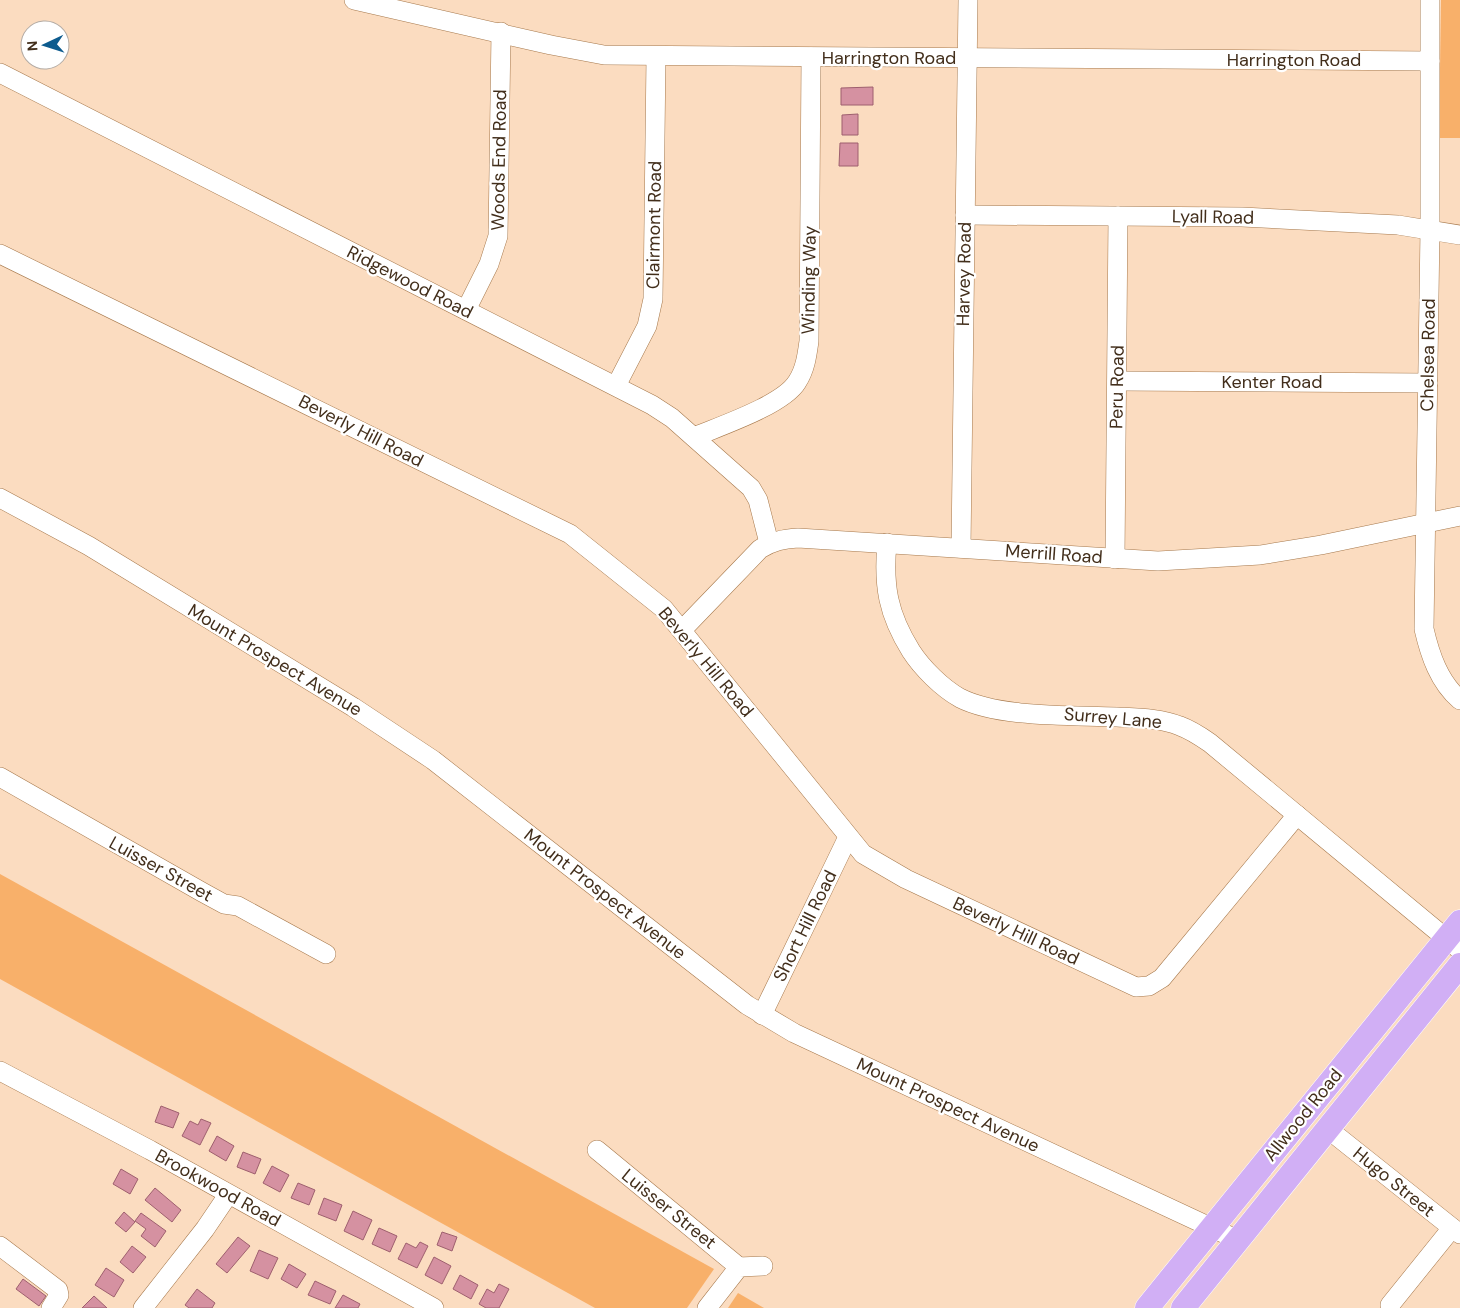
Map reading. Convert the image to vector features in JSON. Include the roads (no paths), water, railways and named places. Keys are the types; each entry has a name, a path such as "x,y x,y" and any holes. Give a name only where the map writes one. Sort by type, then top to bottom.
{"main road":[{"name":"Allwood Road","path":"1147,1308 1430,959 1456,937"},
{"name":"Allwood Road","path":"1184,1308 1328,1129 1457,974"}],"street":[{"name":"Harrington Road","path":"354,0 589,52 656,57 1430,61"},
{"name":"Harvey Road","path":"961,548 968,0"},
{"name":"Chelsea Road","path":"1430,0 1430,230 1424,629 1435,665 1443,681 1460,700"},
{"name":"Woods End Road","path":"466,310 489,264 498,236 501,32"},
{"name":"Clairmont Road","path":"616,386 647,326 653,299 656,57"},
{"name":"Winding Way","path":"694,437 784,396 796,384 804,370 808,342 811,58"},
{"name":"Ridgewood Road","path":"0,73 652,405 694,437 751,488 758,500 769,543"},
{"name":"Lyall Road","path":"965,214 1242,217 1398,225 1460,235"},
{"name":"Peru Road","path":"1115,559 1118,216"},
{"name":"Beverly Hill Road","path":"0,254 570,534 664,609 848,837 873,862 1136,987 1149,986 1162,978 1297,815"},
{"name":"Kenter Road","path":"1117,381 1428,383"},
{"name":"Mount Prospect Avenue","path":"0,498 89,546 353,707 433,760 746,1005 762,1015 794,1033 1238,1240"},
{"name":"Merrill Road","path":"682,630 741,566 760,549 774,540 798,538 1158,561 1260,554 1321,545 1460,516"},
{"name":"Surrey Lane","path":"887,543 884,573 897,628 915,657 929,672 960,698 984,706 1021,712 1139,718 1180,725 1210,742 1297,815 1456,937"},
{"name":"Luisser Street","path":"0,778 224,904 238,906 326,954"},
{"name":"Short Hill Road","path":"762,1015 848,837"},
{"path":"1430,959 1457,974"},
{"name":"Brookwood Road","path":"0,1071 150,1150 434,1308"},
{"name":"Hugo Street","path":"1328,1129 1456,1231"},
{"name":"Luisser Street","path":"597,1150 740,1267"},
{"path":"143,1308 199,1237 228,1194"},
{"path":"1390,1304 1456,1231"},
{"path":"0,1246 58,1290 59,1295 51,1308"},
{"path":"707,1308 740,1267 763,1266"}]}
